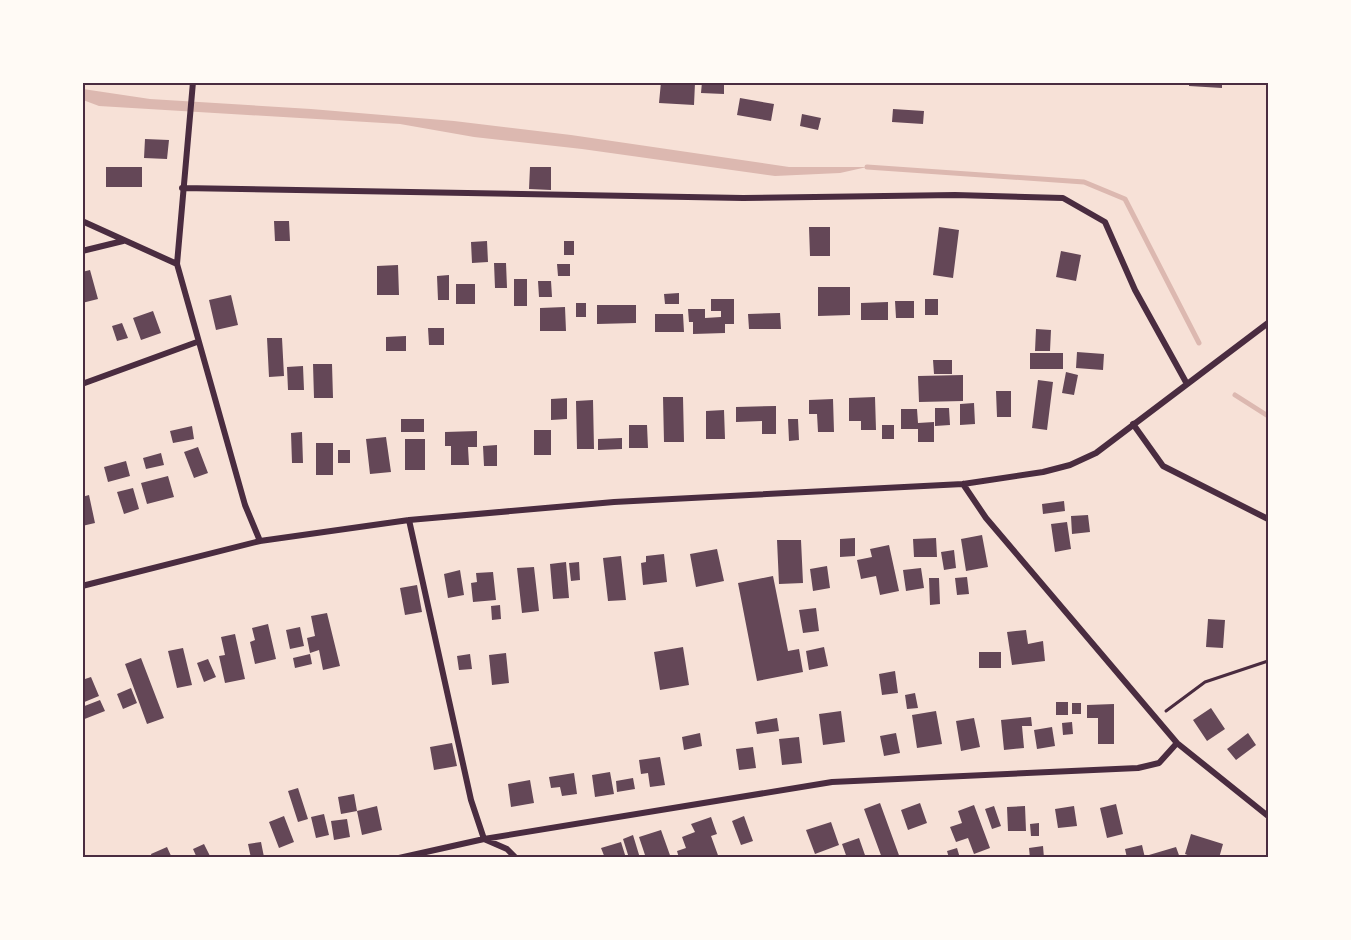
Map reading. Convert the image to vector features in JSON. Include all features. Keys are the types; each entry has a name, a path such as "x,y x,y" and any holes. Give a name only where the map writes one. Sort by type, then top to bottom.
{"street":[{"path":"193,82 177,264 197,342 245,505 260,541"},
{"path":"182,188 743,198 955,195 1063,198 1105,222 1134,290 1186,384"},
{"path":"82,221 177,264"},
{"path":"82,251 124,241"},
{"path":"82,586 260,541 409,520 614,502 963,484 1043,472 1070,465 1096,453 1269,323"},
{"path":"82,384 197,342"},
{"path":"1134,424 1163,466 1269,519"},
{"path":"963,484 986,518 1177,743 1269,816"},
{"path":"409,520 471,800 484,838 507,849 516,858"},
{"path":"399,858 484,838 832,782 1138,768 1159,762 1177,743"}],"path":[{"path":"1157,717 1205,682 1269,661"}],"shaded area":[{"path":"83,89 150,99 454,121 571,135 789,167 867,167 840,173 775,176 582,149 474,137 400,124 99,106 83,100"}],"building":[{"path":"661,82 695,83 694,105 659,103"},
{"path":"702,82 724,82 724,94 701,93"},
{"path":"1189,82 1222,82 1222,88 1189,86"},
{"path":"740,98 774,104 771,121 737,115"},
{"path":"893,109 924,111 923,124 892,122"},
{"path":"802,114 821,118 818,130 800,126"},
{"path":"145,139 169,140 167,159 144,158"},
{"path":"106,167 142,167 142,187 106,187"},
{"path":"530,167 551,167 551,190 529,189"},
{"path":"274,221 289,221 290,241 275,241"},
{"path":"809,227 830,227 830,256 810,256"},
{"path":"939,227 959,230 953,278 933,275"},
{"path":"487,241 488,262 472,263 471,242"},
{"path":"564,241 574,241 574,255 564,255"},
{"path":"1061,251 1081,255 1076,281 1056,277"},
{"path":"494,263 506,263 507,288 495,288"},
{"path":"557,264 570,264 570,276 558,276"},
{"path":"398,265 399,295 377,295 377,266"},
{"path":"90,270 98,299 82,303 82,272"},
{"path":"449,275 449,300 438,300 437,276"},
{"path":"514,279 527,279 527,306 514,306"},
{"path":"538,281 551,281 552,297 539,297"},
{"path":"456,284 475,284 475,304 456,304"},
{"path":"818,287 850,287 850,315 818,316"},
{"path":"679,293 679,304 665,304 664,294"},
{"path":"231,295 238,325 216,330 209,300"},
{"path":"711,299 734,299 734,324 725,324 725,333 693,334 693,322 689,322 688,309 705,309 705,318 721,317 721,311 711,311"},
{"path":"925,299 938,299 938,315 925,315"},
{"path":"895,301 914,301 914,318 896,318"},
{"path":"888,302 888,320 861,320 861,303"},
{"path":"576,303 586,303 586,317 576,317"},
{"path":"597,305 636,305 636,323 597,324"},
{"path":"565,307 566,331 540,331 540,308"},
{"path":"153,311 161,333 141,340 133,318"},
{"path":"780,313 781,329 749,329 748,314"},
{"path":"655,314 683,314 684,332 655,332"},
{"path":"122,323 128,338 117,341 112,326"},
{"path":"428,328 444,328 444,345 429,345"},
{"path":"1036,329 1051,330 1050,351 1035,351"},
{"path":"406,336 406,351 386,351 386,337"},
{"path":"267,338 282,338 284,376 269,377"},
{"path":"1077,352 1104,354 1103,370 1076,368"},
{"path":"1030,353 1063,353 1063,369 1030,369"},
{"path":"933,360 952,360 952,374 934,374"},
{"path":"313,364 332,364 333,398 314,398"},
{"path":"303,366 304,390 288,390 287,367"},
{"path":"1066,372 1078,375 1074,395 1062,393"},
{"path":"963,375 963,401 919,402 918,376"},
{"path":"1038,380 1053,382 1047,430 1032,428"},
{"path":"996,391 1011,391 1011,417 997,417"},
{"path":"663,397 683,397 684,442 664,442"},
{"path":"875,397 876,430 861,430 861,421 849,421 849,398"},
{"path":"567,398 567,419 551,420 551,399"},
{"path":"833,399 834,432 818,432 817,414 809,414 809,400"},
{"path":"593,400 594,449 577,449 576,401"},
{"path":"974,403 975,424 960,425 960,404"},
{"path":"776,406 776,434 762,434 762,421 736,422 736,407"},
{"path":"935,408 949,408 950,425 935,426"},
{"path":"901,409 917,409 918,423 934,422 934,442 918,442 918,429 901,429"},
{"path":"724,410 725,439 706,439 706,411"},
{"path":"401,419 424,419 424,432 401,432"},
{"path":"788,419 798,419 799,440 789,441"},
{"path":"629,425 647,425 648,448 629,448"},
{"path":"882,425 894,425 894,439 882,439"},
{"path":"192,426 194,439 173,443 170,431"},
{"path":"534,430 551,430 551,455 534,455"},
{"path":"477,431 477,447 468,447 469,465 451,465 451,446 445,446 445,432"},
{"path":"302,432 303,463 292,463 291,433"},
{"path":"386,437 391,472 370,474 366,439"},
{"path":"622,438 622,449 598,450 598,439"},
{"path":"405,439 425,439 425,470 405,470"},
{"path":"316,443 333,443 333,475 316,475"},
{"path":"497,445 497,466 484,466 483,446"},
{"path":"198,447 208,473 194,478 184,452"},
{"path":"338,450 350,450 350,463 338,463"},
{"path":"161,453 164,465 146,469 143,458"},
{"path":"126,461 130,476 108,482 104,467"},
{"path":"168,476 174,497 147,504 141,483"},
{"path":"133,488 139,509 124,514 117,492"},
{"path":"89,495 95,523 82,526 82,497"},
{"path":"1064,501 1065,511 1043,514 1042,504"},
{"path":"1088,515 1090,532 1072,534 1071,516"},
{"path":"1067,522 1071,549 1055,552 1051,524"},
{"path":"982,535 988,567 966,571 961,539"},
{"path":"855,538 855,556 840,557 840,539"},
{"path":"936,538 937,557 914,557 913,539"},
{"path":"777,540 801,540 803,583 779,584"},
{"path":"889,545 899,591 880,595 876,576 861,579 857,560 872,557 870,549"},
{"path":"717,549 724,581 696,587 690,554"},
{"path":"954,550 956,568 944,570 941,552"},
{"path":"664,554 667,582 643,585 641,563 646,562 646,556"},
{"path":"621,556 626,600 608,601 603,558"},
{"path":"566,562 569,598 553,599 550,564"},
{"path":"579,562 580,580 571,581 569,563"},
{"path":"827,566 830,588 813,591 810,569"},
{"path":"534,567 539,611 522,613 517,568"},
{"path":"921,568 924,588 906,591 903,570"},
{"path":"460,570 464,595 448,598 444,574"},
{"path":"493,572 496,600 473,602 471,583 477,582 476,573"},
{"path":"773,576 788,651 799,649 803,672 757,681 738,583"},
{"path":"967,577 969,594 957,595 955,578"},
{"path":"929,578 939,578 940,604 930,605"},
{"path":"417,585 422,612 405,615 400,588"},
{"path":"500,605 501,619 492,620 491,606"},
{"path":"816,608 819,631 803,633 799,610"},
{"path":"327,613 340,666 323,670 319,650 310,653 307,638 315,636 311,616"},
{"path":"1208,619 1225,620 1223,648 1206,647"},
{"path":"268,624 276,659 255,664 250,642 255,640 252,628"},
{"path":"300,627 304,646 290,649 286,630"},
{"path":"1026,630 1028,644 1043,641 1045,661 1012,665 1007,632"},
{"path":"235,634 245,679 225,683 219,656 225,655 221,637"},
{"path":"683,647 689,685 660,690 654,652"},
{"path":"824,647 828,666 809,670 806,651"},
{"path":"183,648 192,685 177,688 168,651"},
{"path":"979,652 1001,652 1001,668 979,668"},
{"path":"506,653 509,683 492,685 489,655"},
{"path":"310,654 312,664 295,668 293,658"},
{"path":"470,654 472,669 459,670 457,656"},
{"path":"141,658 164,718 147,724 125,664"},
{"path":"208,659 216,677 204,682 197,663"},
{"path":"895,671 898,693 882,695 879,674"},
{"path":"91,677 99,696 82,703 82,680"},
{"path":"131,688 137,703 123,709 117,694"},
{"path":"915,693 918,708 907,709 905,695"},
{"path":"100,700 105,711 82,720 82,707"},
{"path":"1056,702 1068,702 1068,715 1056,715"},
{"path":"1072,703 1081,703 1081,714 1072,714"},
{"path":"1114,704 1114,744 1098,744 1098,718 1087,718 1087,705"},
{"path":"1211,708 1225,729 1207,741 1193,720"},
{"path":"841,711 845,742 823,745 819,714"},
{"path":"936,711 942,744 917,748 912,715"},
{"path":"1031,717 1032,726 1022,726 1024,748 1004,750 1001,720"},
{"path":"777,718 779,731 757,734 755,722"},
{"path":"974,718 980,747 961,751 956,721"},
{"path":"1072,722 1073,734 1063,735 1062,723"},
{"path":"1052,727 1055,746 1037,749 1034,730"},
{"path":"700,733 702,746 684,750 682,737"},
{"path":"896,733 900,753 884,756 880,736"},
{"path":"1248,733 1256,745 1236,760 1227,749"},
{"path":"799,737 802,763 782,765 779,739"},
{"path":"452,743 457,766 434,770 430,747"},
{"path":"753,747 756,768 739,770 736,749"},
{"path":"660,757 665,785 650,787 648,773 641,774 639,760"},
{"path":"610,772 614,794 595,797 592,775"},
{"path":"574,773 577,794 562,796 560,787 551,788 549,777"},
{"path":"633,778 635,789 617,792 616,781"},
{"path":"530,780 534,803 511,807 508,784"},
{"path":"298,788 308,819 298,822 288,791"},
{"path":"354,794 357,811 341,814 338,797"},
{"path":"880,803 900,858 882,858 864,809"},
{"path":"920,803 927,823 908,830 901,810"},
{"path":"1116,804 1123,834 1107,838 1100,808"},
{"path":"974,805 990,848 974,854 968,838 956,842 950,827 962,823 958,811"},
{"path":"377,806 382,830 362,835 357,811"},
{"path":"994,806 1001,826 992,829 985,809"},
{"path":"1025,806 1026,831 1008,831 1007,807"},
{"path":"1074,806 1077,826 1058,828 1055,809"},
{"path":"324,814 329,835 316,838 311,817"},
{"path":"284,816 294,842 279,848 269,822"},
{"path":"744,816 753,841 741,845 732,821"},
{"path":"711,817 717,834 711,836 719,858 679,858 677,851 686,848 682,837 695,832 691,824"},
{"path":"347,819 350,837 334,840 331,821"},
{"path":"831,822 839,845 815,854 806,830"},
{"path":"1039,823 1039,836 1031,836 1030,824"},
{"path":"661,830 671,858 646,858 639,837"},
{"path":"1191,834 1223,844 1219,858 1195,858 1185,854"},
{"path":"633,835 640,858 629,858 623,839"},
{"path":"859,838 866,858 847,858 842,844"},
{"path":"261,842 264,857 251,858 248,844"},
{"path":"621,842 626,858 605,858 601,848"},
{"path":"204,844 211,858 197,858 193,849"},
{"path":"1142,845 1145,858 1127,858 1125,849"},
{"path":"1043,846 1044,858 1030,858 1029,848"},
{"path":"167,847 172,858 152,858 151,854"},
{"path":"1176,847 1180,858 1150,858 1149,855"},
{"path":"957,848 960,858 949,858 947,851"}],"waterway":[{"path":"867,167 1084,182 1125,199 1199,343"},
{"path":"1235,395 1268,416"}]}
